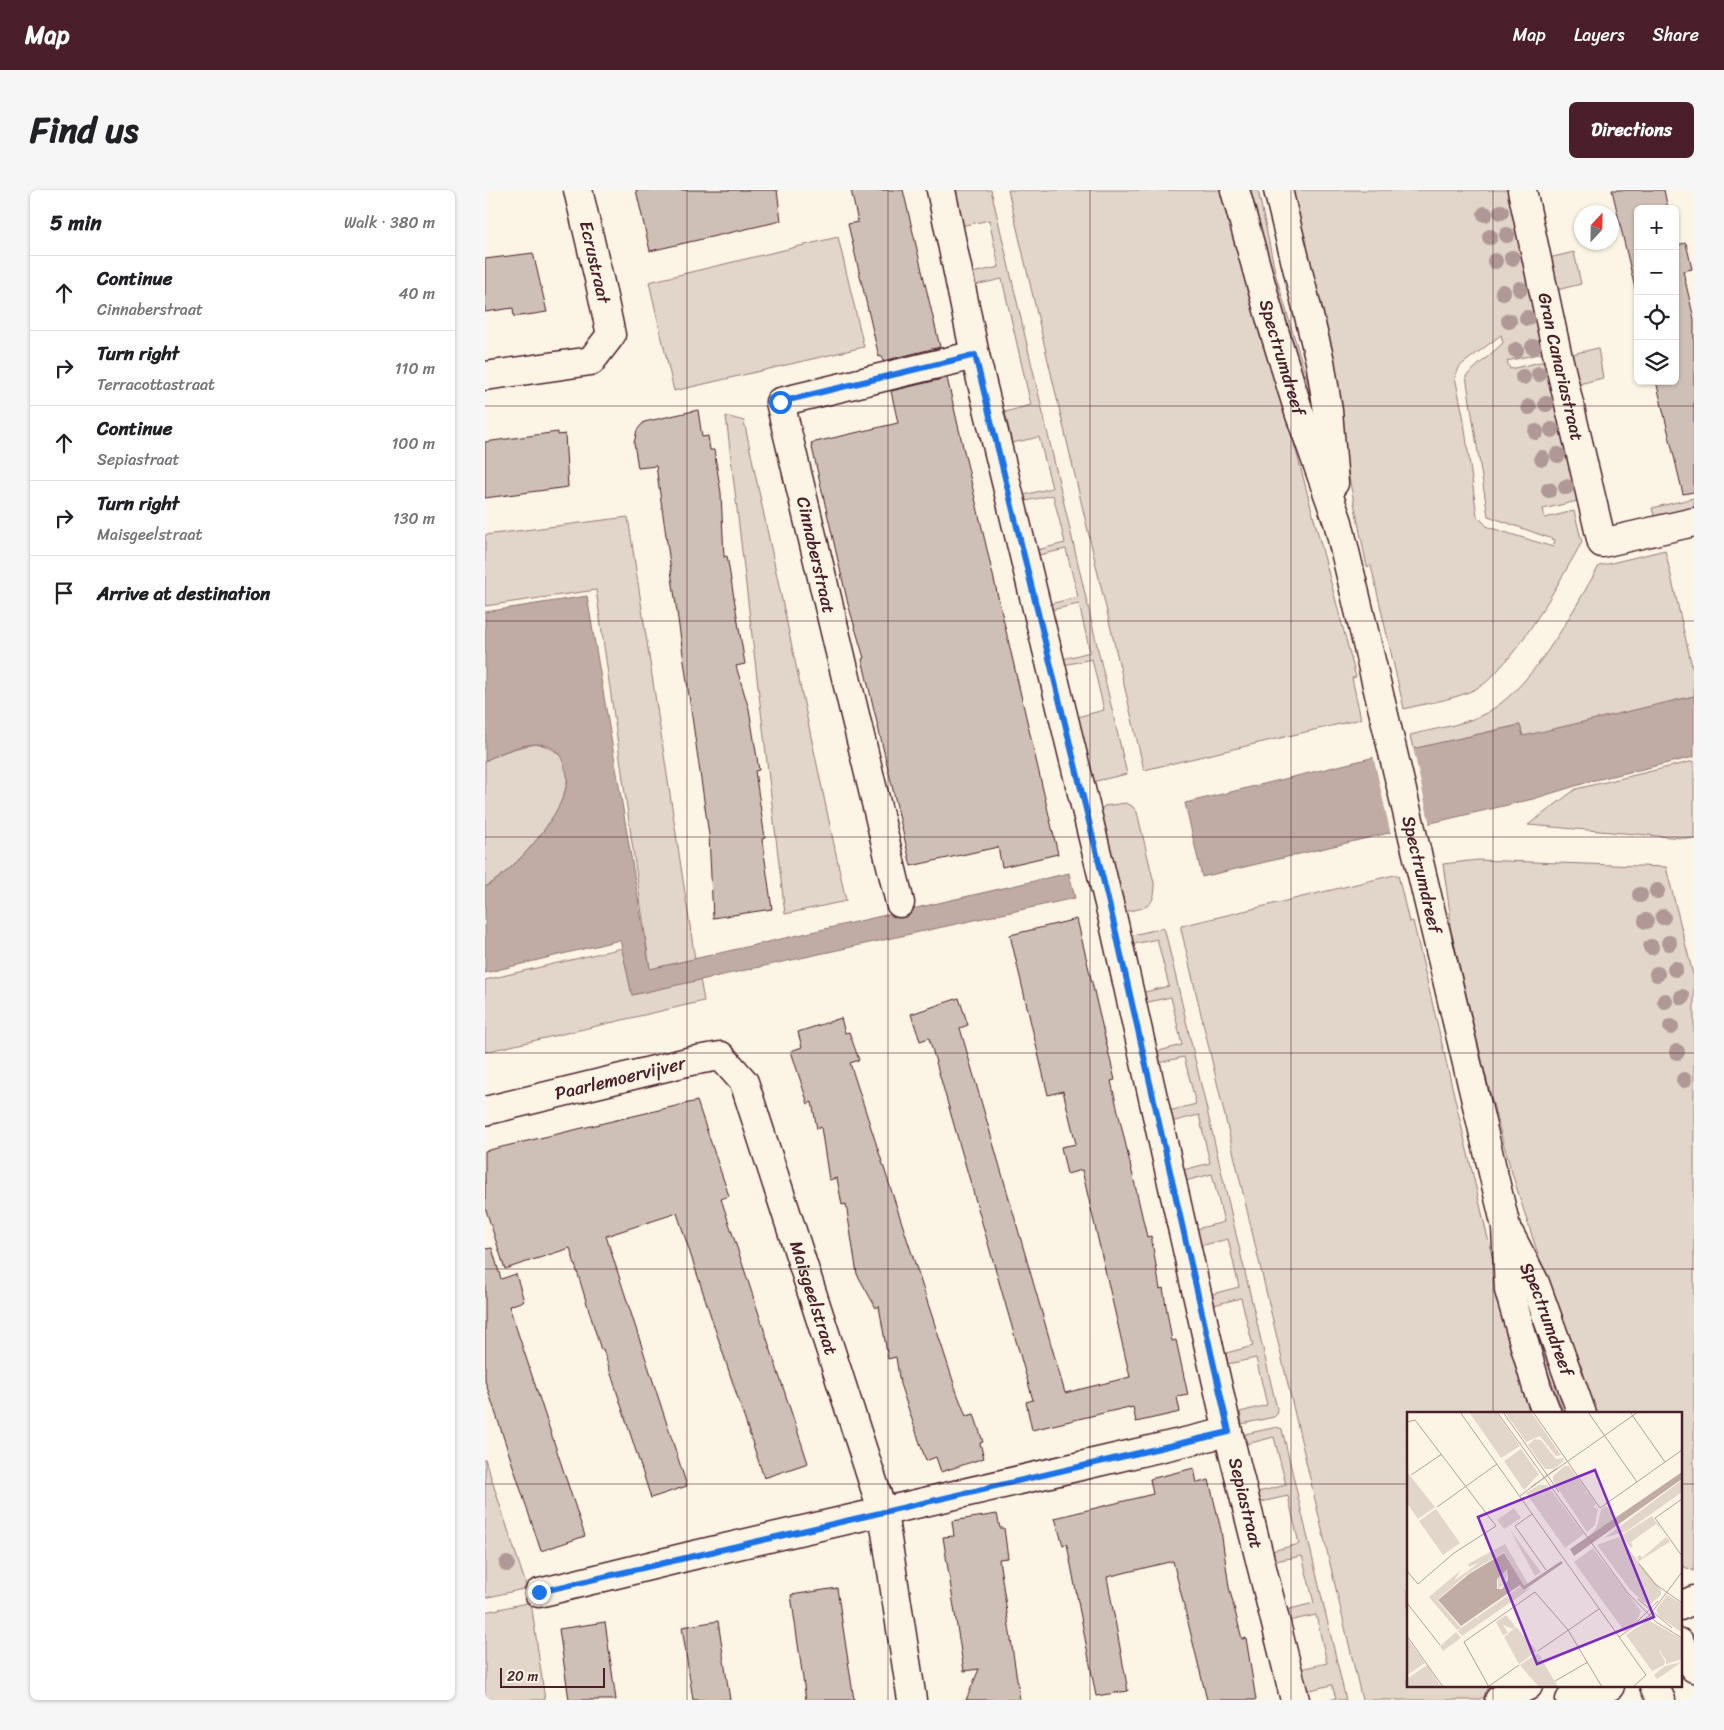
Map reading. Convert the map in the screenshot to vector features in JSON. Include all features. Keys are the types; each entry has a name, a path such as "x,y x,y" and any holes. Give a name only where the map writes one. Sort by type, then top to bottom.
{"street":[{"name":"Ecrustraat","path":"485,376 591,361 611,335 579,190"},
{"name":"Sepiastraat","path":"941,190 975,355 1114,924 1229,1432 1295,1700"},
{"name":"Spectrumdreef","path":"1235,190 1272,324 1299,412 1337,522 1506,1227 1509,1290 1537,1388 1546,1412"},
{"name":"Spectrumdreef","path":"1278,190 1320,362 1328,411 1337,522"},
{"name":"Gran Canariastraat","path":"1522,190 1559,362 1602,543 1694,522"},
{"name":"Cinnaberstraat","path":"900,903 780,402 975,355"},
{"name":"Paarlemoervijver","path":"485,1111 691,1061 721,1056 744,1082"},
{"name":"Maisgeelstraat","path":"744,1082 883,1513 913,1700"},
{"name":"Spectrumdreef","path":"1506,1227 1535,1283 1581,1412"},
{"path":"539,1592 1229,1432"},
{"path":"1681,1606 1694,1600"},
{"path":"1499,1700 1524,1688"},
{"path":"1569,1700 1604,1688"},
{"path":"1655,1688 1661,1700"}],"shaded area":[{"path":"953,190 991,190 1127,774 1092,782 1077,717 1104,710 1092,659 1064,665 1063,659 1090,652 1079,604 1051,610 1050,604 1078,597 1066,549 1039,555 1037,550 1065,543 1053,495 1026,501 1024,495 1052,488 1039,437 1012,443 1005,412 1031,405 1002,279 975,285 972,273 999,267 989,220 961,226"},
{"path":"1008,190 1227,190 1356,677 1352,678 1361,719 1144,770"},
{"path":"1245,190 1258,190 1276,276 1323,433 1318,459"},
{"path":"1291,190 1509,190 1547,352 1507,361 1510,369 1549,360 1582,500 1543,509 1545,518 1574,511 1582,542 1529,631 1508,659 1484,684 1456,697 1404,709 1371,566 1367,567","holes":["1501,335 1503,343 1466,376 1488,516 1555,540 1553,547 1488,527 1477,516 1463,415 1455,377 1460,366"]},
{"path":"838,237 864,347 674,391 649,282"},
{"path":"1574,252 1581,284 1557,290 1549,258"},
{"path":"1598,348 1603,378 1579,384 1572,354"},
{"path":"726,416 744,421 846,901 785,914"},
{"path":"1694,498 1694,509 1655,519 1652,508"},
{"path":"628,517 695,959 650,969 596,590 485,606 485,535"},
{"path":"1665,550 1694,675 1694,696 1523,737 1519,725 1413,749 1410,735 1454,725 1480,716 1498,705 1516,690 1563,628 1599,566"},
{"path":"587,596 650,969 1069,873 1075,898 632,995 620,940 485,973 485,887 510,869 535,842 556,812 568,779 559,754 551,747 540,744 517,747 485,761 485,612"},
{"path":"1694,696 1694,757 1595,780 1533,799 1202,877 1185,803 1371,758 1520,725 1523,736"},
{"path":"539,744 560,755 567,773 564,793 553,816 537,839 519,860 485,887 485,761 511,750"},
{"path":"1694,761 1694,839 1528,825 1576,789"},
{"path":"1126,803 1137,812 1155,887 1152,900 1146,907 1123,912 1099,813 1104,806"},
{"path":"1478,860 1666,867 1694,978 1694,1571 1681,1565 1681,1412 1595,1412 1573,1354 1531,1234 1503,1143 1450,926 1443,864"},
{"path":"1398,875 1409,922 1413,921 1498,1281 1531,1412 1407,1412 1407,1688 1505,1688 1477,1700 1362,1700 1181,926"},
{"path":"1163,928 1278,1413 1274,1417 1242,1424 1240,1412 1267,1405 1256,1358 1228,1364 1226,1353 1253,1346 1241,1298 1214,1305 1212,1294 1239,1287 1228,1239 1200,1246 1196,1229 1224,1222 1212,1174 1185,1181 1183,1170 1210,1163 1199,1115 1171,1122 1169,1111 1196,1104 1184,1057 1158,1063 1155,1052 1182,1045 1171,997 1144,1003 1141,993 1169,986 1157,939 1130,945 1128,936"},
{"path":"622,948 632,995 700,979 704,1001 485,1052 485,980"},
{"path":"1527,1279 1577,1412 1563,1412 1521,1302"},
{"path":"1277,1427 1282,1429 1346,1700 1330,1700 1336,1698 1332,1685 1305,1691 1300,1669 1327,1663 1316,1615 1289,1621 1286,1610 1314,1603 1302,1556 1275,1561 1272,1551 1299,1544 1288,1496 1261,1502 1258,1492 1286,1485 1274,1437 1247,1444 1245,1434"},
{"path":"485,1459 527,1588 485,1598"},
{"path":"531,1602 545,1700 485,1700 485,1612"}],"pier":[{"path":"1413,747 1430,826 1391,835 1373,755"}],"building":[{"path":"636,190 777,190 781,221 650,251"},
{"path":"851,190 903,190 940,347 883,361 882,356 879,357 848,224 858,222"},
{"path":"1612,190 1664,190 1667,205 1634,205 1634,284 1619,220 1619,205 1616,205"},
{"path":"1686,243 1692,269 1683,271 1694,319 1694,492 1683,494 1657,385 1679,385 1679,245"},
{"path":"533,253 547,312 514,317 513,308 485,312 485,259"},
{"path":"947,378 1058,854 1002,867 998,847 911,866 862,659 864,658 848,604 811,443 898,423 891,391"},
{"path":"698,410 702,437 708,436 710,450 714,450 721,493 724,557 727,556 745,664 736,666 749,709 759,770 755,771 765,838 762,839 772,909 713,918 709,835 656,466 638,468 634,443 637,430 644,422"},
{"path":"558,432 558,435 565,434 568,487 485,498 485,442"},
{"path":"1077,919 1115,1080 1111,1081 1147,1237 1151,1236 1160,1289 1163,1288 1172,1341 1176,1340 1188,1395 1177,1397 1180,1412 1136,1422 1133,1407 1129,1407 1032,1430 1026,1402 1033,1400 929,1038 920,1041 911,1014 959,998 968,1025 960,1028 1065,1393 1130,1377 1082,1170 1067,1174 1061,1147 1076,1144 1063,1091 1048,1095 1010,935"},
{"path":"841,1018 845,1033 849,1032 859,1060 850,1063 957,1393 966,1416 974,1414 983,1442 980,1443 984,1458 941,1472 936,1457 926,1461 900,1384 896,1357 888,1359 879,1306 876,1308 857,1274 846,1204 842,1205 837,1178 829,1180 821,1127 817,1129 812,1102 808,1104 791,1051 802,1047 798,1032"},
{"path":"697,1101 729,1196 721,1199 808,1463 764,1478 677,1213 606,1236 687,1486 651,1498 603,1349 601,1350 570,1248 505,1269 485,1207 485,1151"},
{"path":"492,1248 501,1279 516,1274 524,1301 509,1306 585,1536 541,1551 485,1381 485,1249"},
{"path":"1194,1468 1197,1483 1209,1480 1221,1530 1229,1587 1242,1639 1246,1638 1256,1700 1207,1700 1173,1561 1107,1577 1128,1691 1096,1696 1067,1544 1063,1545 1055,1518 1153,1494 1150,1479"},
{"path":"997,1514 1000,1528 1004,1528 1008,1558 999,1559 1020,1700 966,1700 979,1669 964,1671 943,1537 954,1536 952,1521"},
{"path":"837,1588 854,1700 806,1700 791,1595"},
{"path":"718,1621 730,1700 693,1700 682,1627"},
{"path":"605,1622 616,1700 569,1700 559,1629"}],"route":[{"path":"539,1592 1229,1432 1114,924 975,355 780,402"}]}
